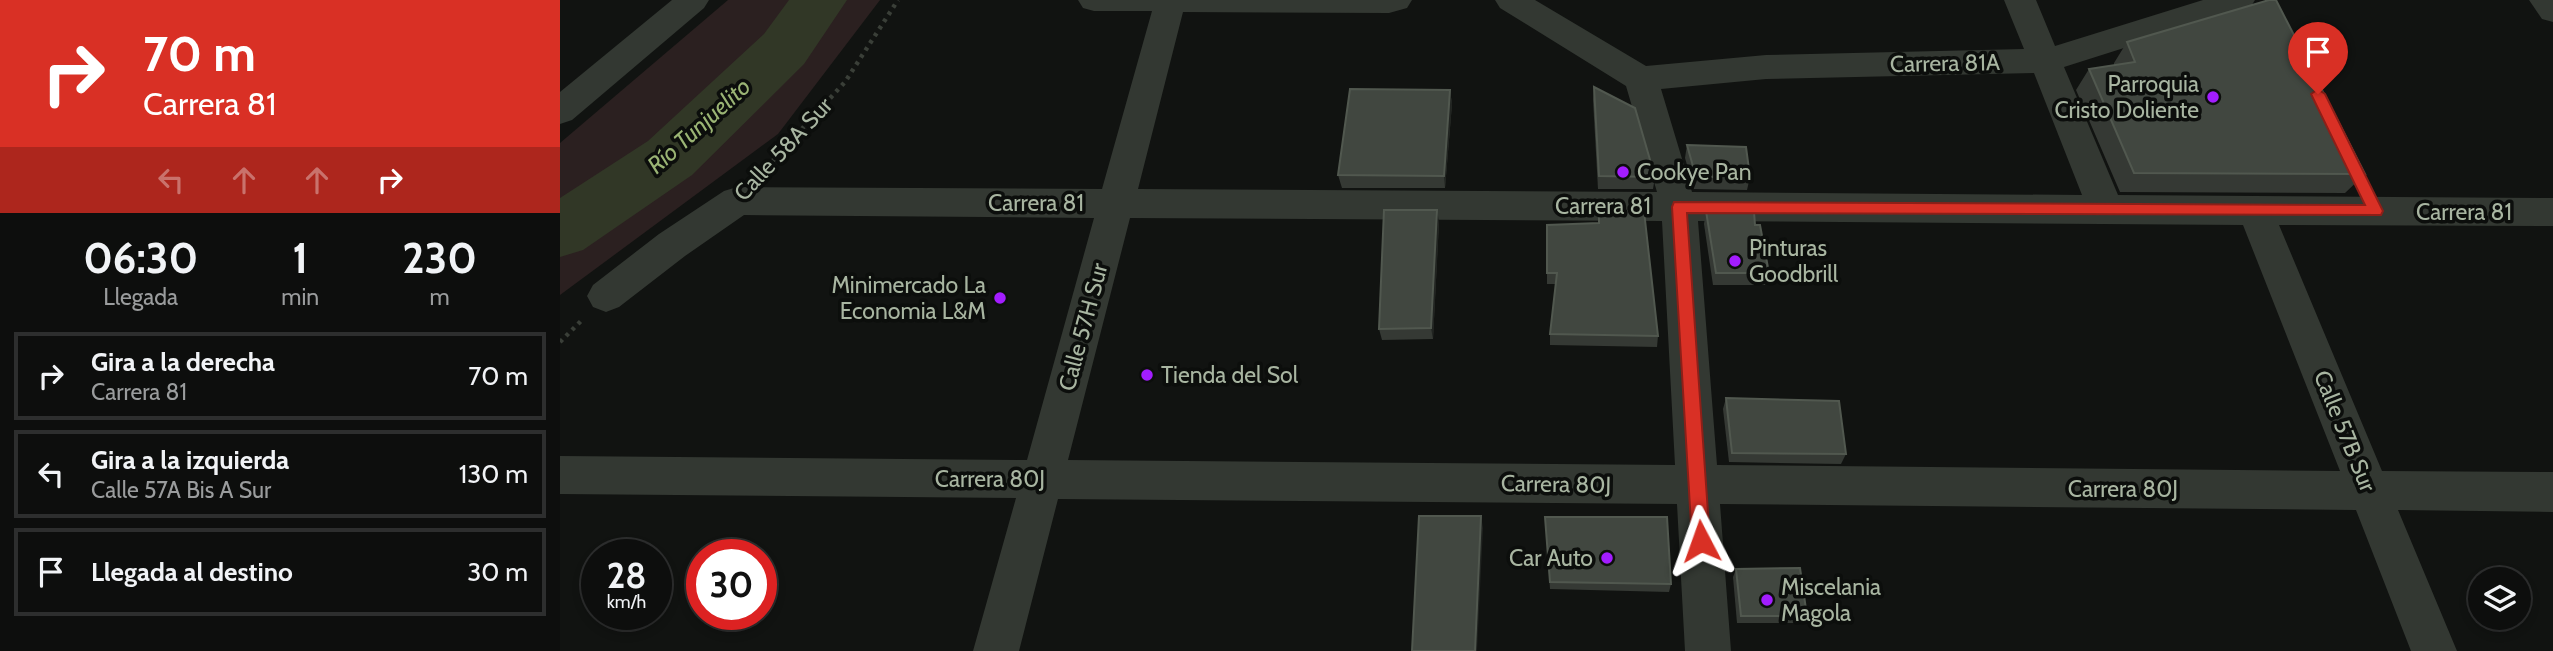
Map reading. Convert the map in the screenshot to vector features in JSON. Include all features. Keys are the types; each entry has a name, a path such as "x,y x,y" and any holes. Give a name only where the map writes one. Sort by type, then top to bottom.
{"street":[{"path":"560,111 693,0"},
{"path":"1094,0 1396,0"},
{"path":"1511,0 1641,79 1679,207 1708,651"},
{"path":"2020,0 2106,209"},
{"name":"Carrera 81A","path":"1641,79 1766,67 2045,61 2162,12 2239,0"},
{"path":"2545,0 2553,11"},
{"name":"Calle 57H Sur","path":"996,651 1170,2"},
{"path":"2357,174 2376,211"},
{"name":"Carrera 81","path":"737,201 2553,212"},
{"name":"Calle 58A Sur","path":"606,296 672,245 737,201"},
{"name":"Calle 57B Sur","path":"2255,211 2434,651"},
{"name":"Carrera 80J","path":"560,475 2553,492"}],"path":[{"name":"Calle 58A Sur","path":"737,201 845,82 898,0"}],"shaded area":[{"path":"728,0 880,0 778,134 560,295 560,143"}],"building":[{"name":"Parroquia Cristo Doliente","path":"2276,0 2365,174 2134,173 2089,69 2135,62 2127,42"},
{"path":"1594,87 1635,108 1655,177 1599,176"},
{"path":"1350,89 1450,90 1444,176 1338,175"},
{"path":"1687,145 1746,147 1750,177 1696,177"},
{"path":"1384,210 1437,210 1431,328 1379,329"},
{"path":"1599,211 1644,211 1658,336 1550,334 1557,273 1547,273 1547,225 1599,223"},
{"path":"1706,211 1754,212 1755,225 1760,225 1769,273 1716,273"},
{"path":"1726,398 1839,401 1846,454 1732,453"},
{"path":"1419,516 1481,516 1475,651 1412,651"},
{"name":"Car Auto","path":"1545,517 1667,517 1671,584 1550,582"},
{"name":"Miscelania Magola","path":"1800,568 1807,616 1741,616 1736,569"}],"waterway":[{"name":"Río Tunjuelito","path":"560,231 670,158 784,49 819,0"}],"place":[{"name":"Parroquia Cristo Doliente","path":"2213,97"},
{"name":"Cookye Pan","path":"1623,172"},
{"name":"Pinturas Goodbrill","path":"1735,261"},
{"name":"Minimercado La Economia L&M","path":"1000,298"},
{"name":"Tienda del Sol","path":"1147,375"},
{"name":"Car Auto","path":"1607,558"},
{"name":"Miscelania Magola","path":"1767,600"}],"route":[{"path":"1701,541 1679,207 2376,211 2318,94"}]}
